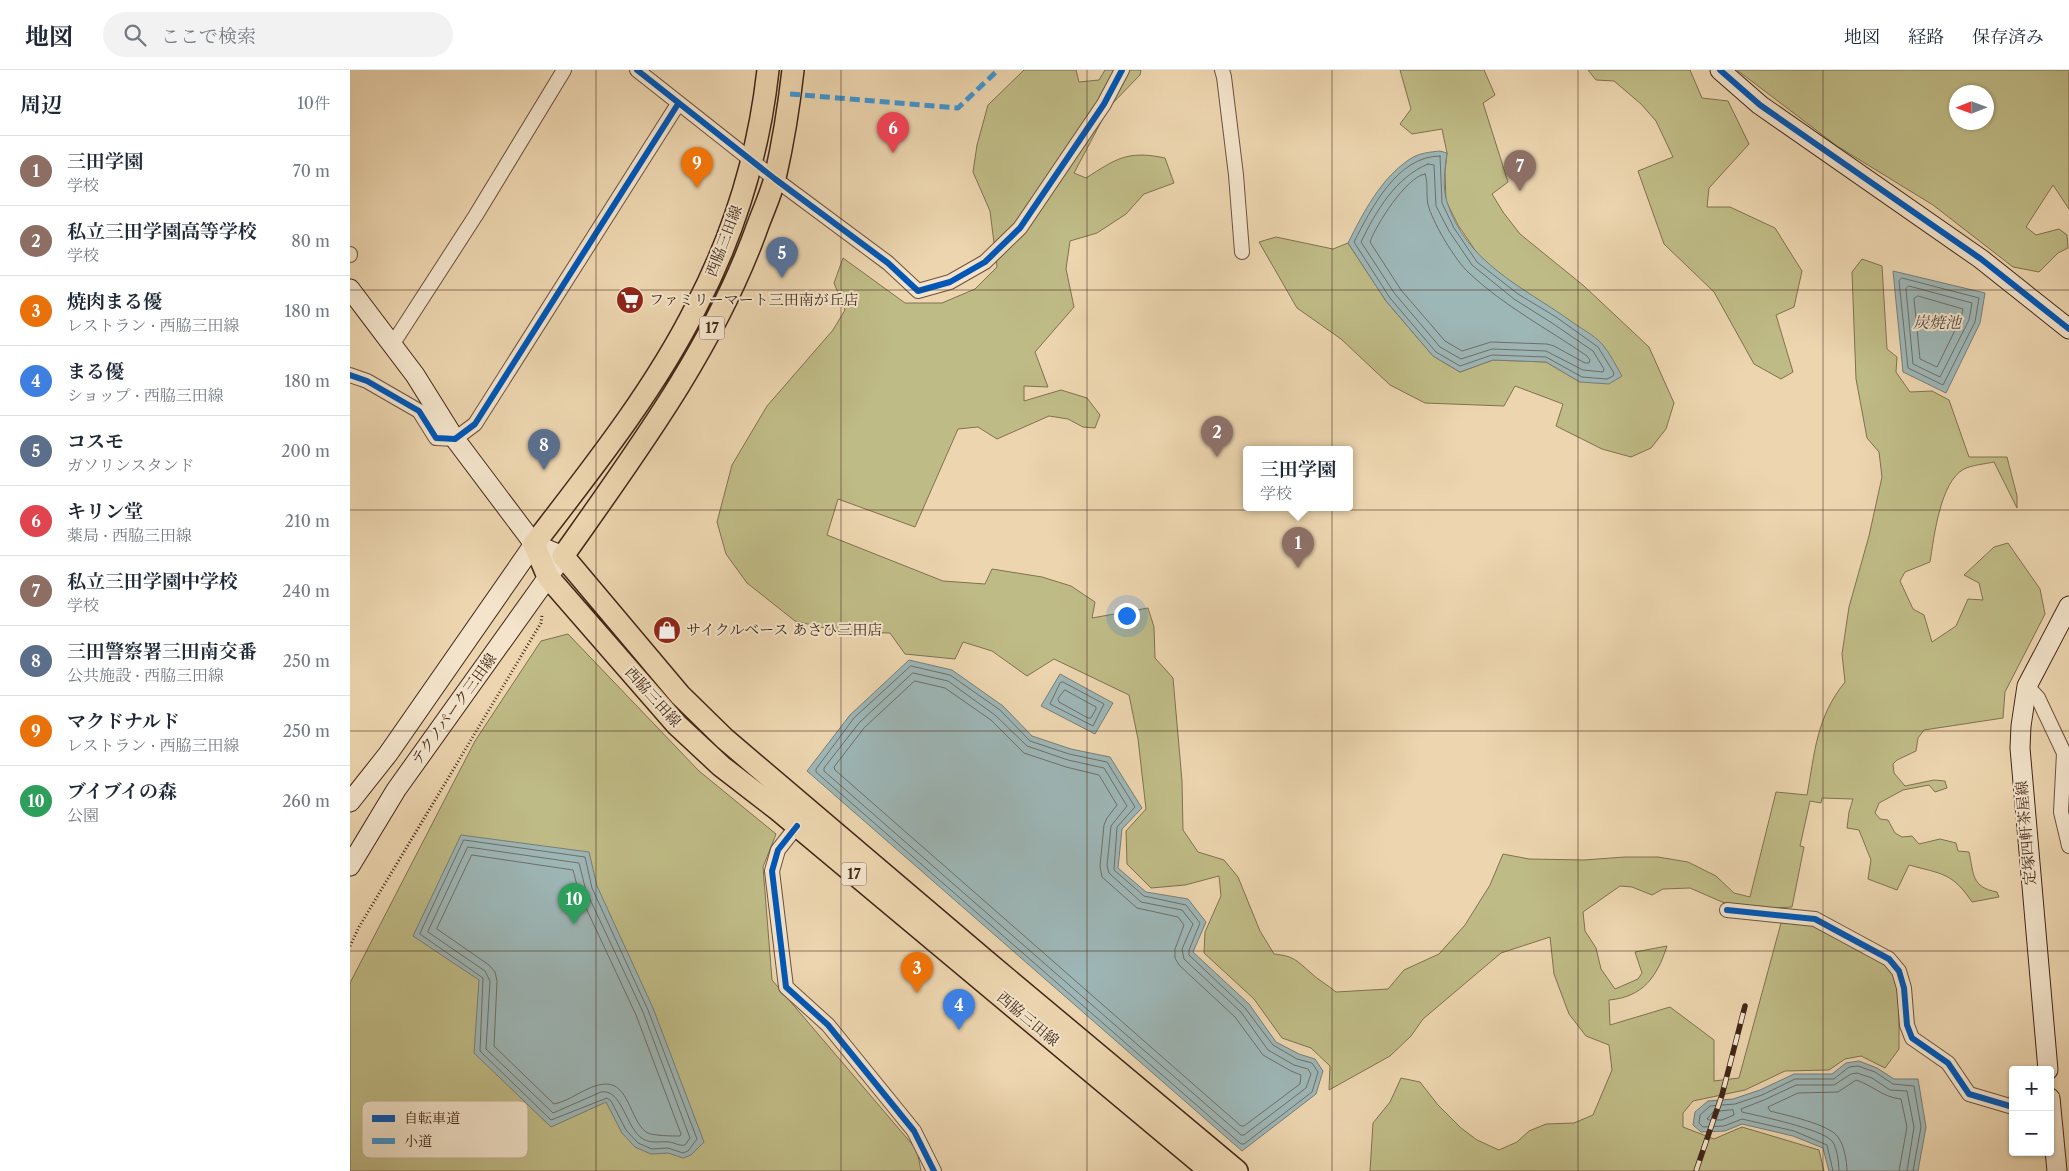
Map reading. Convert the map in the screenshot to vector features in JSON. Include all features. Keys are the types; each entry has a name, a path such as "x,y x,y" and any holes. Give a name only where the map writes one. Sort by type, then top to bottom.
{"main road":[{"name":"西脇三田線","path":"768,70 752,161 722,249 696,308 662,367 593,468 534,544 548,577 677,724 721,766 797,826 1210,1171"},
{"name":"西脇三田線","path":"793,70 774,179 750,249 722,310 652,428 563,556 680,695 725,739 978,955 1238,1171"},
{"path":"1720,70 1760,105 1950,236 2043,306 2069,328"},
{"path":"353,299 415,375 455,439 534,544 563,556"},
{"name":"テクノパーク三田線","path":"350,802 388,754 534,544"},
{"name":"テクノパーク三田線","path":"350,866 396,790 563,556"},
{"name":"定塚四軒茶屋線","path":"2048,1066 2020,748 2020,726 2027,686 2069,606"},
{"path":"350,878 362,844"},
{"path":"2054,1144 2057,1171"}],"street":[{"path":"392,345 476,215 564,70"},
{"path":"637,70 774,179 888,263 918,291 950,282 985,262 1020,228 1104,104 1122,70"},
{"path":"1222,70 1235,165 1242,252"},
{"path":"350,375 367,382 419,411 436,438 455,439 475,424 678,104"},
{"path":"2027,686 2038,698 2064,753 2062,812 2069,846"},
{"path":"797,826 778,850 772,871 786,987 828,1025 914,1131 934,1171"},
{"path":"1727,910 1815,919 1889,959 1899,971 1904,988 1906,1025 1912,1038 1948,1063 1969,1094 2009,1106"}],"path":[{"path":"350,946 358,928 541,623 542,614"}],"shaded area":[{"path":"1024,70 1076,70 1079,82 1099,80 1105,70 1141,70 1140,75 1109,107 1074,173 1086,178 1122,158 1141,155 1152,156 1165,158 1174,183 1144,194 1126,214 1097,233 1070,241 1066,269 1074,307 1035,352 1048,387 1024,386 1024,401 1061,390 1087,398 1100,415 1095,428 1083,427 1068,419 1049,416 997,439 978,427 958,429 915,527 838,499 827,535 943,581 985,584 992,569 1042,577 1071,586 1095,602 1092,618 1148,608 1154,627 1155,658 1173,678 1182,781 1183,830 1198,852 1224,860 1238,877 1260,931 1274,954 1294,959 1336,992 1388,989 1404,970 1439,954 1465,925 1490,885 1503,854 1529,859 1584,860 1658,857 1688,862 1716,876 1734,893 1750,897 1776,792 1807,795 1822,722 1835,695 1845,682 1842,654 1849,607 1869,536 1882,477 1879,452 1867,438 1856,379 1852,272 1862,259 1882,266 1887,349 1897,357 1896,372 1910,392 1932,391 1949,400 1969,457 2007,457 2017,496 2017,508 1994,462 1964,469 1956,476 1949,486 1940,511 1930,562 1905,572 1900,581 1913,609 1924,615 1932,642 1956,626 1968,599 1983,600 1979,583 1964,575 1994,547 2008,543 2040,589 2045,614 2005,692 2003,718 1924,730 1918,738 1916,751 1897,760 1893,764 1894,773 1905,786 1934,780 1945,781 1947,788 1935,792 1929,785 1903,790 1879,803 1875,813 1880,819 1888,820 1895,833 1902,837 1912,836 1919,844 1940,839 1956,843 1958,851 1969,852 1973,873 1978,883 1982,887 1997,892 1999,897 1972,902 1952,879 1909,865 1897,890 1868,879 1871,860 1859,830 1847,828 1853,799 1822,798 1821,803 1810,801 1800,846 1804,847 1792,907 1755,909 1722,902 1690,888 1663,889 1652,895 1632,887 1620,886 1583,912 1585,931 1596,948 1601,969 1615,989 1638,979 1642,973 1635,952 1667,946 1658,967 1647,984 1631,995 1609,1000 1610,1025 1670,1007 1714,1040 1714,1081 1739,1078 1781,923 1810,922 1880,956 1892,970 1899,991 1899,1049 1885,1068 1861,1056 1845,1059 1829,1070 1785,1071 1745,1090 1693,1101 1683,1113 1683,1127 1714,1139 1742,1127 1819,1150 1824,1171 1370,1171 1373,1123 1390,1102 1401,1078 1420,1082 1438,1105 1461,1128 1477,1140 1499,1150 1517,1142 1529,1131 1546,1124 1574,1123 1593,1115 1612,1070 1609,1045 1586,1036 1569,1014 1554,974 1550,937 1501,953 1423,1019 1411,1036 1390,1056 1329,1090 1330,1066 1311,1048 1282,1038 1254,999 1204,953 1205,932 1221,896 1219,876 1185,885 1151,888 1127,864 1126,831 1146,809 1138,739 1129,695 1054,659 1027,676 992,651 963,642 955,659 905,654 890,633 841,632 795,621 747,583 726,554 717,522 732,465 767,406 833,330 845,310 834,283 843,258 905,303 942,303 975,289 997,267 990,211 973,172 977,145 988,105"},
{"path":"1400,70 1484,70 1495,95 1483,103 1508,182 1492,194 1520,234 1584,286 1649,347 1674,403 1666,429 1651,448 1631,457 1602,449 1556,426 1563,404 1515,386 1504,406 1425,403 1390,385 1341,339 1297,308 1259,242 1276,237 1333,249 1348,243 1386,301 1433,356 1460,372 1493,360 1546,362 1580,382 1558,313 1520,290 1481,259 1458,225 1446,201 1445,172 1447,153 1442,129 1412,134 1400,124 1411,109"},
{"path":"1588,70 1690,70 1702,98 1728,101 1749,144 1709,188 1707,207 1730,207 1775,228 1802,271 1794,307 1776,315 1793,372 1781,379 1754,364 1714,292 1664,244 1638,171 1673,157 1656,121 1641,104 1614,81 1596,80"},
{"path":"1737,70 2069,70 2069,209 2053,185 2026,227 2036,235 2059,229 2067,235 2068,248 2058,253 2039,272 2013,267 1933,205 1837,146"},
{"path":"568,634 699,771 776,834 763,867 772,980 917,1150 921,1171 350,1171 350,983 475,741 541,641"}],"water":[{"path":"1440,151 1447,153 1444,184 1445,196 1456,223 1467,241 1497,271 1598,340 1608,351 1622,376 1609,384 1580,382 1546,362 1493,360 1460,372 1433,356 1386,301 1348,243 1367,208 1390,176 1413,157"},
{"name":"炭焼池","path":"1893,271 1985,293 1980,323 1946,393 1903,372"},
{"path":"909,660 952,670 1003,706 1032,736 1071,749 1110,757 1142,808 1122,829 1118,868 1146,892 1188,899 1206,922 1193,952 1249,1004 1276,1042 1299,1054 1315,1059 1323,1071 1316,1094 1242,1151 807,771 850,715"},
{"path":"1060,674 1113,703 1095,734 1041,706"},
{"path":"461,835 589,852 597,886 653,1008 704,1142 691,1155 683,1158 668,1153 651,1154 635,1147 622,1133 606,1102 551,1127 528,1105 528,1101 524,1101 474,1053 479,980 413,936"},
{"path":"1859,1061 1877,1068 1894,1079 1918,1079 1926,1127 1918,1171 1829,1171 1823,1148 1793,1136 1742,1124 1725,1131 1701,1132 1693,1125 1695,1112 1708,1101 1733,1099 1760,1090 1794,1074 1832,1074 1846,1063"}],"railway":[{"path":"1696,1171 1722,1095 1745,1006"}],"marked path":[{"path":"790,94 958,108 998,70"}],"cycle path":[{"path":"637,70 775,179 888,263 918,291 950,282 985,262 1020,228 1104,104 1122,70"},
{"path":"1720,70 1760,105 1981,259 2069,329"},
{"path":"350,375 367,381 419,411 436,438 455,439 475,424 678,104"},
{"path":"797,826 778,850 772,871 786,987 828,1025 914,1131 934,1171"},
{"path":"1727,910 1815,919 1889,959 1899,971 1904,988 1907,1025 1912,1038 1948,1063 1969,1094 2009,1106"}],"place":[{"name":"キリン堂","path":"893,153"},
{"name":"マクドナルド","path":"697,188"},
{"name":"私立三田学園中学校","path":"1520,191"},
{"name":"コスモ","path":"782,278"},
{"name":"ファミリーマート三田南が丘店","path":"630,300"},
{"name":"私立三田学園高等学校","path":"1217,457"},
{"name":"三田警察署三田南交番","path":"544,470"},
{"name":"三田学園","path":"1298,568"},
{"name":"サイクルベース あさひ三田店","path":"667,630"},
{"name":"ブイブイの森","path":"574,924"},
{"name":"焼肉まる優","path":"917,993"},
{"name":"まる優","path":"959,1030"}]}
